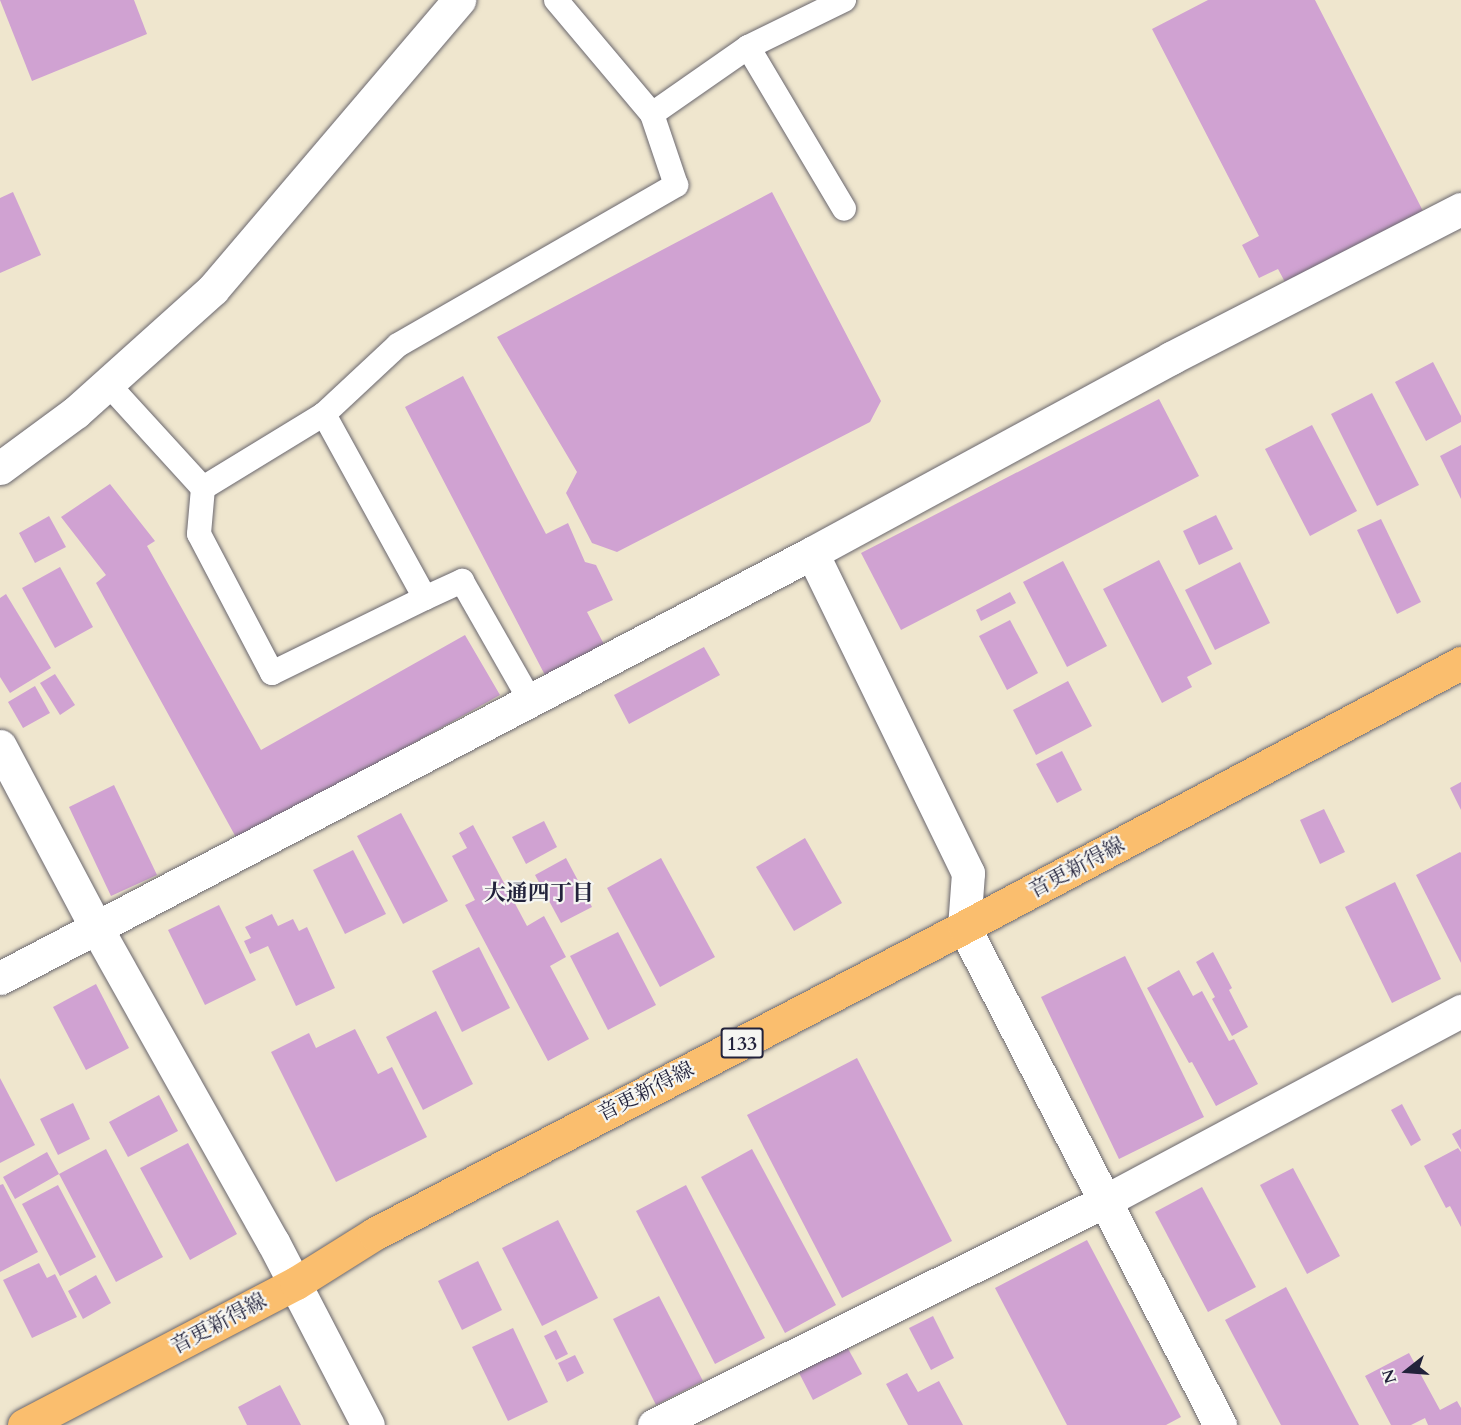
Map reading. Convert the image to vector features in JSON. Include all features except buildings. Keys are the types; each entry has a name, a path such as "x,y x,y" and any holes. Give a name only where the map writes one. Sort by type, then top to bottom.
{"main road":[{"name":"音更新得線","path":"24,1425 296,1283 374,1234 964,927 1461,663"}],"street":[{"path":"0,468 76,412 213,289 459,0"},
{"path":"0,978 812,553 1171,358 1461,209"},
{"path":"812,553 968,873 964,927 1220,1425"},
{"path":"0,747 96,927 296,1283 368,1425"},
{"path":"654,1425 1105,1201 1461,1011"}],"lane":[{"path":"203,488 324,414 398,345 676,184 652,114 556,0"},
{"path":"652,114 748,47 844,0"},
{"path":"748,47 844,209"},
{"path":"107,383 203,488 199,534 272,673 462,581 530,700"},
{"path":"324,414 425,598"}],"district":[{"name":"大通四丁目","path":"539,894"}]}
